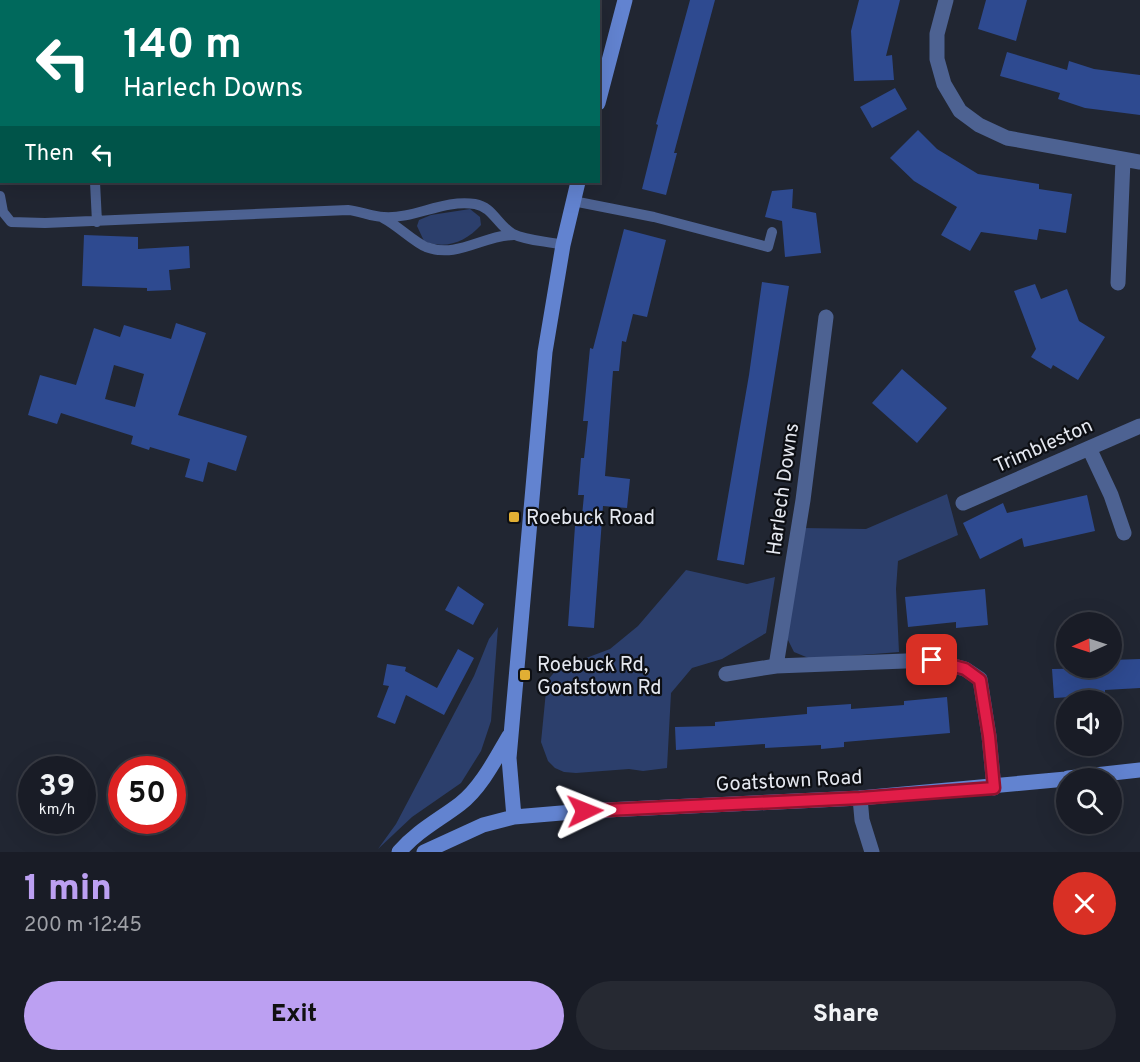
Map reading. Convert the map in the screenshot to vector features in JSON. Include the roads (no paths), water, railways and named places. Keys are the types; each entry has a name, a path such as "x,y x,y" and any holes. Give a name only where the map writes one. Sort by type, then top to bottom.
{"main road":[{"path":"600,95 625,0"},
{"path":"424,852 483,825 514,817 510,788 512,731 545,352 563,245 578,183"},
{"path":"399,852 423,828 462,803 493,763 512,731"},
{"name":"Goatstown Road","path":"1122,772 1140,770"},
{"name":"Goatstown Road","path":"514,817 585,811 860,798 994,788 1056,780"}],"street":[{"path":"945,0 937,34 937,59 944,84 960,111 979,125 1007,138 1140,162"},
{"path":"1118,283 1123,160"},
{"name":"Harlech Downs","path":"776,666 803,501 826,317"},
{"name":"Trimbleston","path":"963,503 1140,426"},
{"path":"1089,448 1111,495 1124,533"},
{"path":"726,674 776,666 932,660 965,669 980,680 994,788"},
{"path":"860,798 862,819 872,852"}],"lane":[{"path":"94,183 97,222"},
{"path":"0,196 3,212 11,222 97,222 348,210 364,211 382,218 401,227 424,246 436,249 461,249 497,235 515,235 563,245"},
{"path":"573,201 654,217 768,247 771,232"},
{"path":"382,218 440,205 476,204 489,208 502,226 515,235"}],"place":[{"name":"Roebuck Road","path":"514,517"},
{"name":"Roebuck Rd, Goatstown Rd","path":"525,675"}]}
